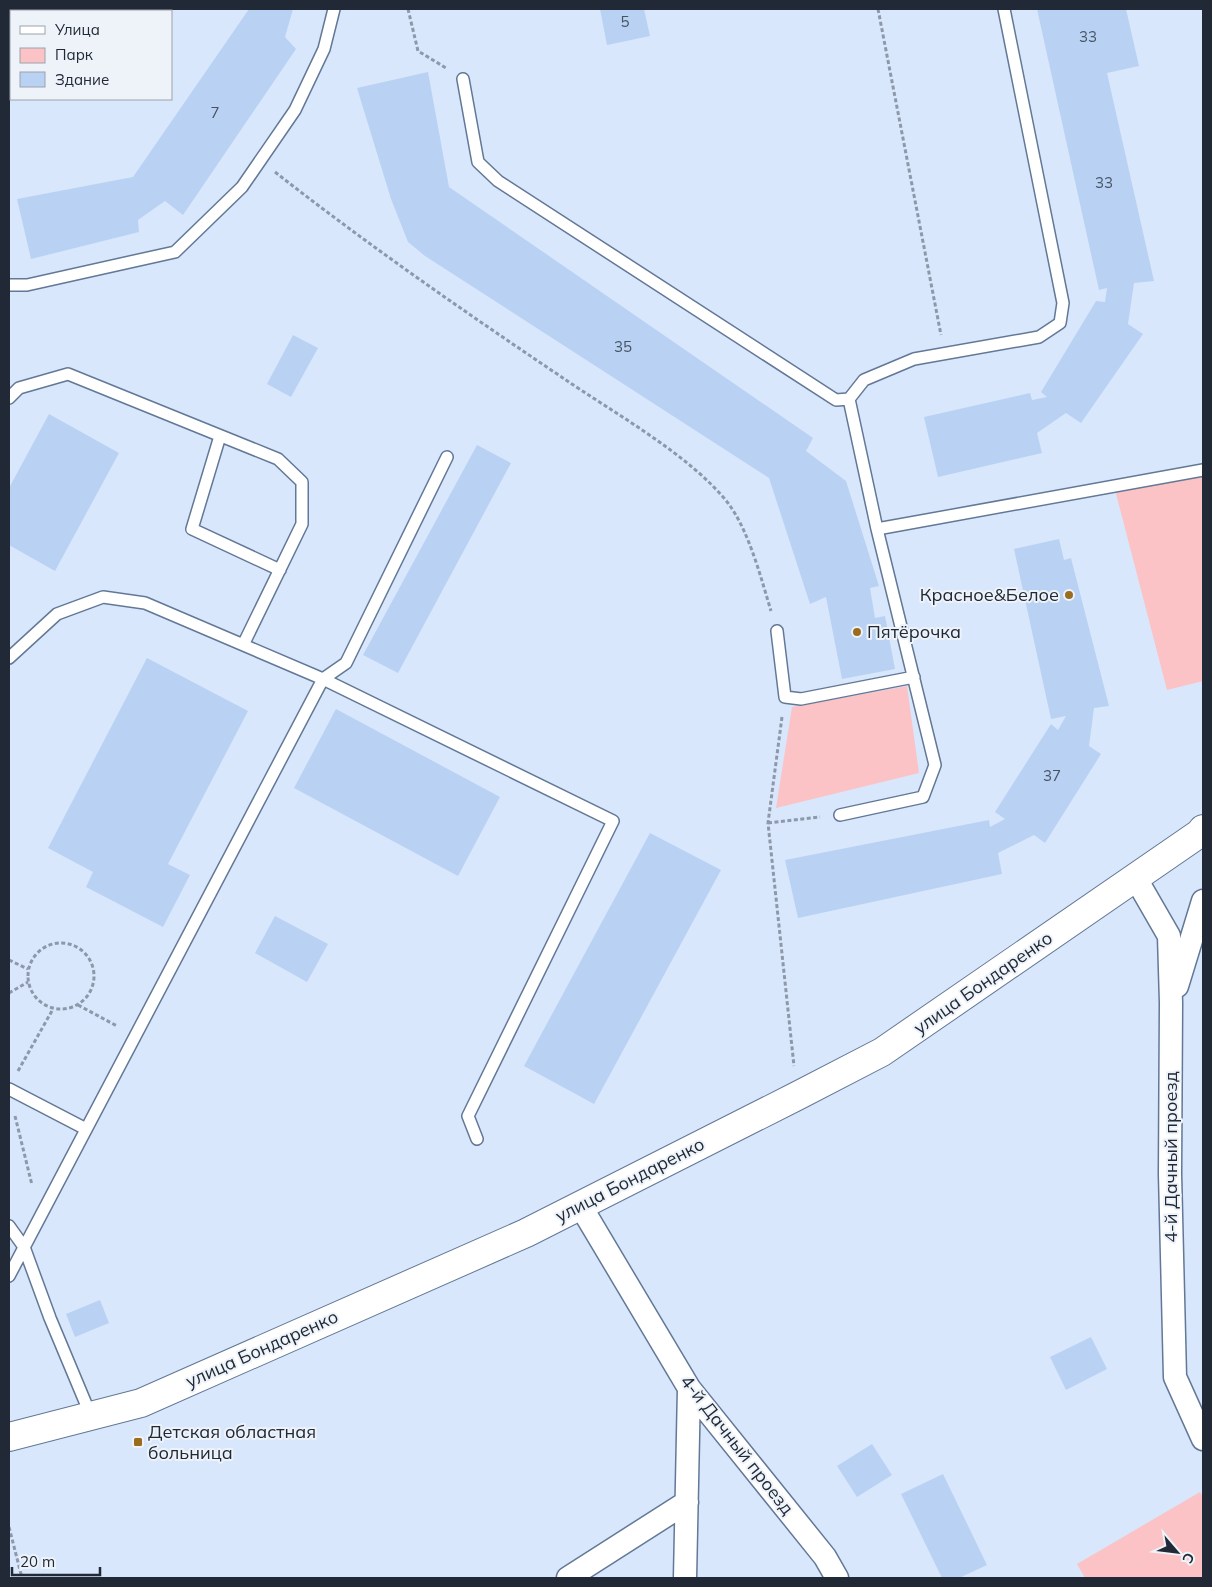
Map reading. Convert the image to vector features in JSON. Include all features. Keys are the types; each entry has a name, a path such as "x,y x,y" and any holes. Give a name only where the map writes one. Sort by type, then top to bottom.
{"street":[{"name":"улица Бондаренко","path":"9,1437 141,1402 517,1237 798,1096 882,1052 1200,833 1203,829"},
{"name":"4-й Дачный проезд","path":"1135,877 1170,936 1170,1174 1175,1377 1203,1439"},
{"path":"1171,1003 1203,901"},
{"name":"4-й Дачный проезд","path":"580,1206 689,1388 825,1557 837,1578"},
{"path":"685,1578 689,1388"},
{"path":"568,1578 686,1502"}],"lane":[{"path":"9,285 37,284 175,252 242,187 295,110 324,49 334,9"},
{"path":"463,79 478,162 498,181 836,400 849,399 864,380 914,359 1039,337 1060,323 1063,303 1004,9"},
{"path":"9,398 19,388 68,374 278,459 302,482 302,524 244,644"},
{"path":"840,815 923,797 935,765 877,529 849,399"},
{"path":"220,436 192,528 280,570"},
{"path":"9,1276 323,678 346,663 448,457"},
{"path":"877,529 1203,470"},
{"path":"9,658 57,614 103,597 145,602 323,678 613,821 468,1116 477,1139"},
{"path":"777,631 785,697 801,699 914,678"},
{"path":"9,1089 86,1129"},
{"path":"9,1226 24,1247 50,1318 91,1416"}],"path":[{"path":"408,9 418,51 463,79"},
{"path":"878,9 944,354"},
{"path":"260,161 414,277 654,439 709,483 729,505 754,555 777,631"},
{"path":"785,697 768,823 798,1096"},
{"path":"768,823 840,815"},
{"path":"55,943 68,944 80,949 89,958 94,970 93,984 88,996 78,1005 66,1009 53,1009 37,999 28,982 28,969 33,957 43,948 55,943"},
{"path":"9,960 28,969"},
{"path":"9,993 28,982"},
{"path":"78,1005 135,1036"},
{"path":"18,1072 53,1009"},
{"path":"13,1108 40,1217"},
{"path":"9,1527 22,1578"}],"green space":[{"path":"1203,465 1203,681 1167,690 1113,482"},
{"path":"907,686 919,773 776,808 792,707"},
{"path":"1200,1492 1203,1497 1203,1578 1085,1578 1077,1564"}],"building":[{"path":"249,9 293,9 285,37 296,49 183,215 165,201 138,220 139,232 31,259 17,199 133,177"},
{"path":"600,9 644,9 650,36 607,45"},
{"path":"1037,9 1126,9 1139,66 1107,73 1154,281 1134,283 1128,324 1143,334 1081,423 1066,413 1037,433 1042,453 938,477 924,417 1030,393 1032,400 1047,397 1041,392 1096,301 1105,302 1107,288 1099,290"},
{"path":"428,72 449,187 813,438 806,451 846,481 879,586 870,588 875,618 885,616 895,669 842,679 826,597 810,604 769,478 425,256 408,242 391,199 357,88"},
{"path":"293,335 318,348 291,397 267,384"},
{"path":"49,414 119,453 55,571 9,545 9,488"},
{"path":"477,445 511,463 398,673 363,655"},
{"path":"1059,539 1064,560 1071,558 1109,706 1094,708 1089,746 1101,754 1045,843 1034,835 998,853 1002,874 798,918 785,860 989,820 990,827 1005,819 995,812 1051,724 1058,730 1066,716 1051,719 1014,549"},
{"path":"147,658 248,711 168,864 190,875 163,927 86,887 93,872 48,848"},
{"path":"336,709 500,797 458,876 294,788"},
{"path":"650,833 721,870 594,1104 524,1066"},
{"path":"275,916 328,944 307,982 255,953"},
{"path":"100,1300 109,1323 75,1337 66,1314"},
{"path":"1091,1337 1107,1369 1066,1390 1050,1357"},
{"path":"872,1444 892,1475 857,1497 837,1466"},
{"path":"943,1474 987,1565 959,1578 942,1578 901,1494"}],"place":[{"name":"Красное&Белое","path":"1069,595"},
{"name":"Пятёрочка","path":"857,632"},
{"name":"Детская областная больница","path":"138,1442"}]}
